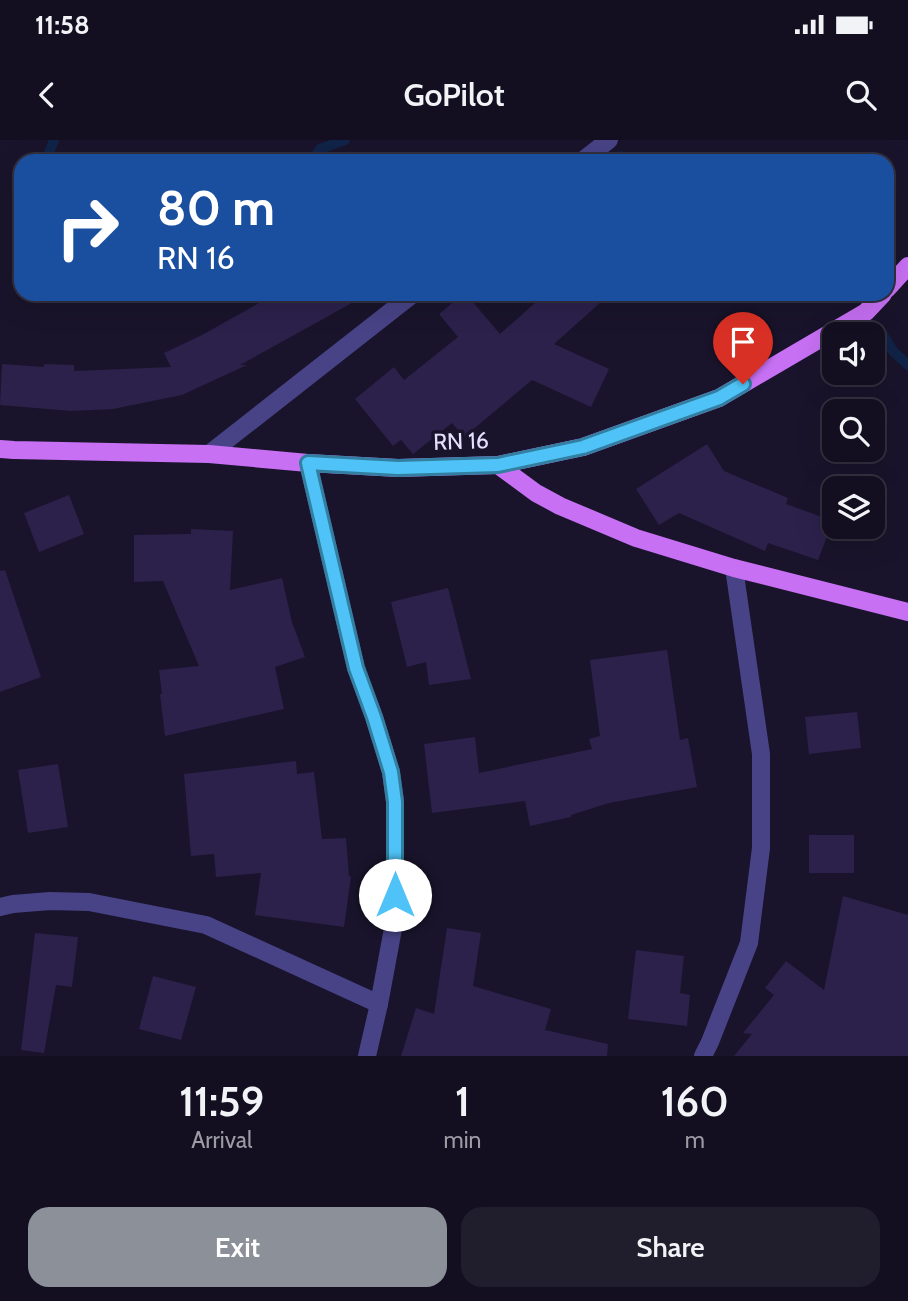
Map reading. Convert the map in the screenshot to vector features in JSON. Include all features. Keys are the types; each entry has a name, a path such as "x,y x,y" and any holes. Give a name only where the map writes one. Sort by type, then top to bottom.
{"main road":[{"path":"894,281 908,266"},
{"name":"RN 16","path":"0,449 209,454 398,468 498,465 583,447 719,398 866,312 876,301"},
{"path":"498,465 559,506 636,538 734,568 908,612"}],"street":[{"path":"591,154 609,140"},
{"path":"209,454 404,301"},
{"path":"308,463 356,668 391,772 395,802 395,918 367,1056"},
{"path":"703,1056 750,943 761,848 761,754 734,568"},
{"path":"0,907 50,901 89,902 206,925 379,1003"}],"building":[{"path":"263,301 355,301 240,365 247,365 182,395 113,409 71,411 0,405 2,364 44,367 44,364 74,365 74,371 171,367 164,353"},
{"path":"455,301 472,301 500,334 537,301 602,301 554,344 609,369 591,407 532,380 464,437 452,423 413,454 401,440 393,446 355,399 394,367 404,380 458,337 439,314"},
{"path":"707,444 724,471 788,498 786,504 822,517 822,539 826,539 818,560 768,543 765,551 679,513 659,525 636,489"},
{"path":"69,495 84,534 39,552 24,513"},
{"path":"191,529 233,531 230,590 282,578 292,622 305,657 275,667 284,709 165,736 159,670 199,666 163,581 134,582 134,535 191,534"},
{"path":"5,570 41,677 0,692 0,571"},
{"path":"448,588 471,679 429,685 426,662 407,667 391,602"},
{"path":"667,650 680,740 688,738 697,787 609,803 571,817 530,826 525,801 432,813 424,744 475,737 479,773 592,749 589,739 600,736 590,660"},
{"path":"857,712 861,748 809,754 805,717"},
{"path":"296,761 297,774 314,772 322,839 346,838 351,877 344,927 255,915 261,873 216,877 214,854 191,856 184,774"},
{"path":"58,764 68,827 28,833 18,770"},
{"path":"809,835 854,835 854,873 809,873"},
{"path":"843,896 908,915 908,1056 734,1056 752,1034 743,1033 774,995 765,988 786,961 824,990"},
{"path":"447,928 481,933 473,986 551,1009 545,1030 608,1044 607,1056 401,1056 416,1008 434,1014"},
{"path":"35,933 78,937 72,987 56,985 44,1053 21,1050"},
{"path":"636,950 684,956 680,993 690,995 687,1026 628,1019"},
{"path":"153,976 196,987 181,1040 139,1029"}],"waterway":[{"path":"49,154 54,140"},
{"path":"317,154 320,149 345,140"},
{"path":"885,338 893,351 908,365"}],"route":[{"path":"395,895 395,802 391,772 356,668 308,463 398,468 498,465 583,447 719,398 743,384"}]}
